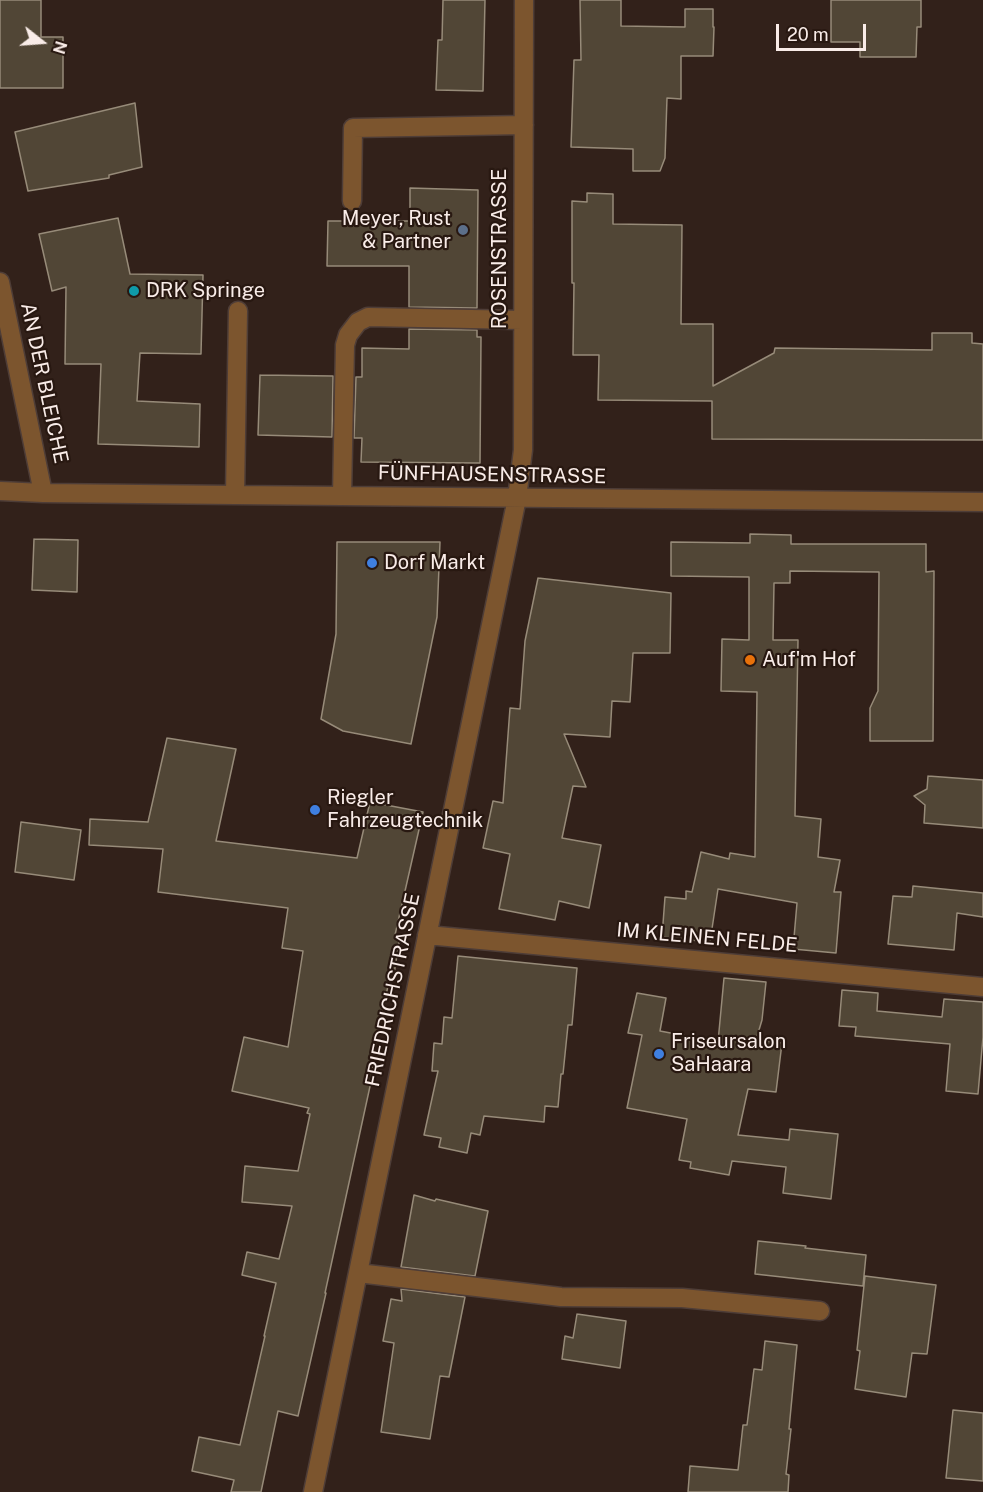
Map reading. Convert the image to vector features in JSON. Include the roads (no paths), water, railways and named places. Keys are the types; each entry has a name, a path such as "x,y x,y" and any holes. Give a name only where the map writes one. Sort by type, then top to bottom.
{"street":[{"name":"ROSENSTRASSE","path":"517,498 523,450 524,0"},
{"path":"352,201 353,128 524,125"},
{"name":"AN DER BLEICHE","path":"0,282 43,493"},
{"path":"235,495 238,311"},
{"path":"342,496 345,356 348,335 358,322 368,317 522,320"},
{"name":"FÜNFHAUSENSTRASSE","path":"0,491 983,502"},
{"name":"FRIEDRICHSTRASSE","path":"313,1492 517,498"},
{"name":"IM KLEINEN FELDE","path":"427,935 983,987"},
{"path":"358,1273 561,1297 682,1298 820,1311"}],"place":[{"name":"Meyer, Rust & Partner","path":"463,230"},
{"name":"DRK Springe","path":"134,291"},
{"name":"Dorf Markt","path":"372,563"},
{"name":"Auf'm Hof","path":"750,660"},
{"name":"Riegler Fahrzeugtechnik","path":"315,810"},
{"name":"Friseursalon SaHaara","path":"659,1054"}]}
